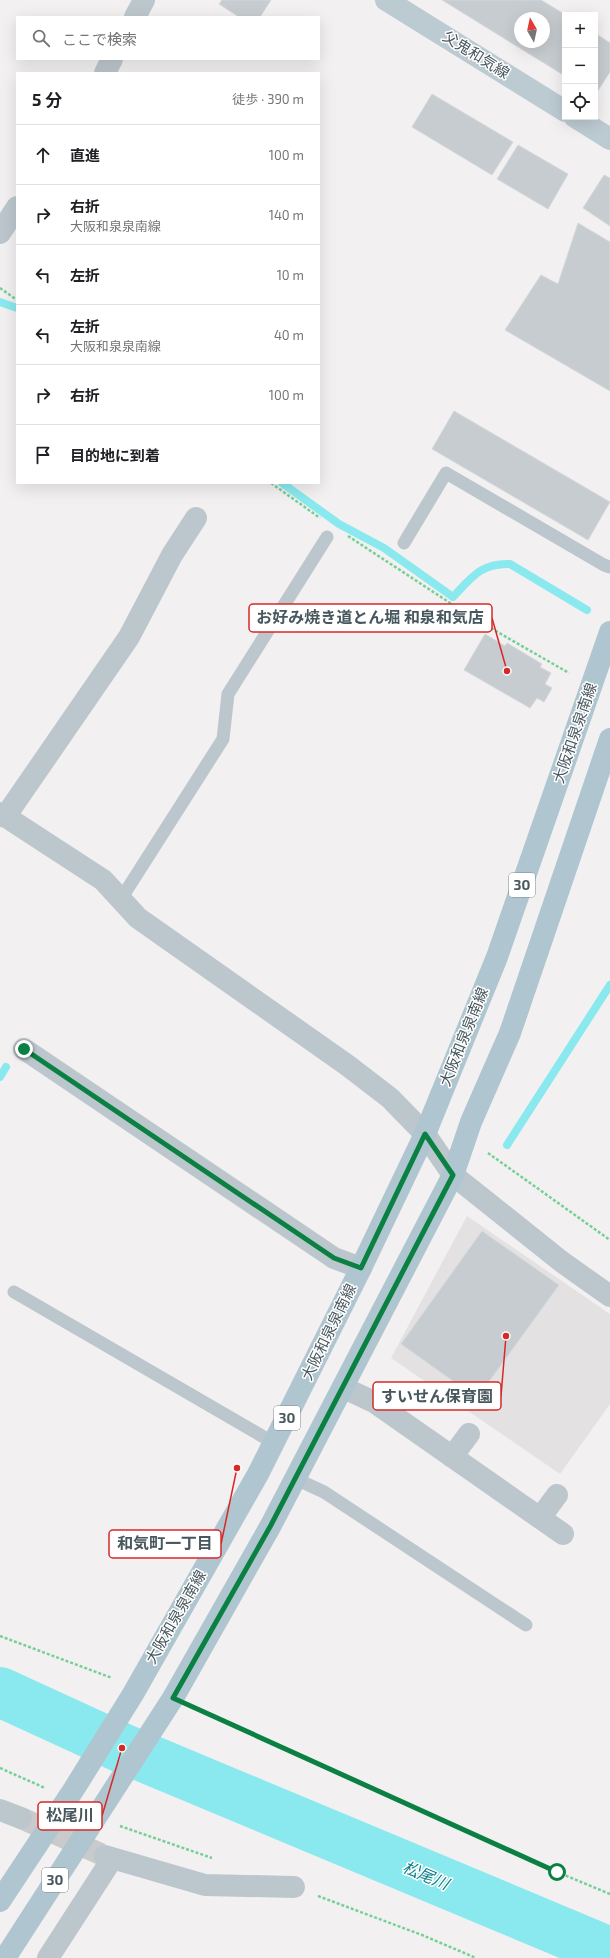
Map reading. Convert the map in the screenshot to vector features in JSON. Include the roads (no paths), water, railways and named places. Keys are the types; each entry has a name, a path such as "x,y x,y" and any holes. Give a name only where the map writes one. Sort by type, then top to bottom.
{"main road":[{"name":"父鬼和気線","path":"386,0 562,109"},
{"path":"580,120 610,139"},
{"name":"大阪和泉泉南線","path":"0,1901 71,1794 135,1690 258,1474 361,1268 425,1134 497,957 610,632"},
{"name":"30","path":"4,1958 170,1702 296,1479 453,1175 471,1122 510,1033 610,738"}],"street":[{"path":"136,16 144,0"},
{"path":"105,72 111,60"},
{"path":"0,233 16,209"},
{"path":"196,518 172,555 129,637 2,815 103,880 138,918 347,1065 390,1098 425,1134 453,1175 562,1262 610,1296"},
{"path":"24,1049 334,1258 361,1268"},
{"path":"344,1388 374,1402 563,1534"},
{"path":"452,1457 469,1434"},
{"path":"540,1518 557,1495"},
{"path":"48,1958 109,1857 205,1885 294,1887"}],"lane":[{"path":"404,543 446,473 604,565 610,567"},
{"path":"121,899 223,739 228,694 327,537"},
{"path":"14,1292 274,1443"},
{"path":"296,1479 324,1492 526,1625"}],"waterway":[{"path":"0,302 16,308"},
{"path":"283,484 339,524 384,548 453,597 472,578 484,569 500,564 510,564 587,610"},
{"path":"507,1145 610,985"},
{"path":"0,1077 6,1067"},
{"name":"松尾川","path":"0,1692 122,1748 610,1952"}],"tunnel":[{"path":"21,1818 105,1856"}],"place":[{"name":"お好み焼き道とん堀 和泉和気店","path":"507,671"},
{"name":"すいせん保育園","path":"506,1336"},
{"name":"和気町一丁目","path":"237,1468"},
{"name":"松尾川","path":"122,1748"}]}
